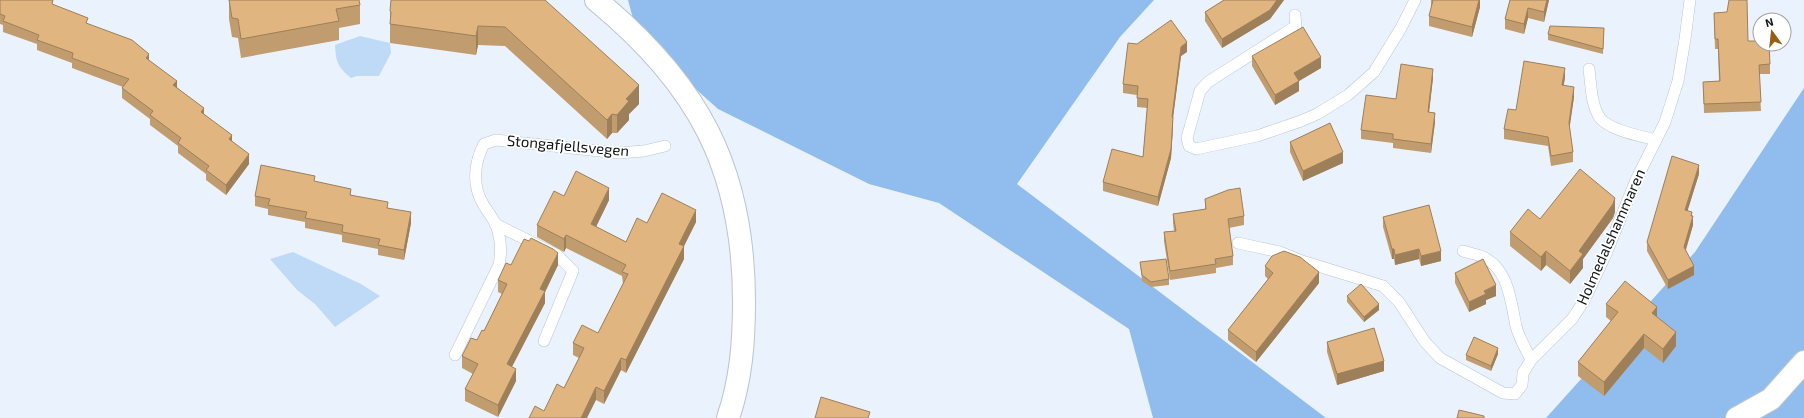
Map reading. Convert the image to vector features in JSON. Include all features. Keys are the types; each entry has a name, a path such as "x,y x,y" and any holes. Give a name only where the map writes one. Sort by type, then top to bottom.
{"street":[{"path":"596,0 634,33 664,65 682,89 701,117 714,142 731,188 742,255 744,324 741,370 728,418"},
{"path":"1737,418 1768,408 1804,362"}],"lane":[{"path":"1295,15 1296,26 1224,71 1208,82 1200,91 1187,138 1190,146 1196,149 1257,136 1317,114 1348,95 1374,72 1401,28 1415,0"},
{"name":"Holmedalshammaren","path":"1238,243 1280,252 1302,261 1383,286 1398,302 1425,342 1440,358 1503,393 1515,394 1522,384 1523,372 1531,360 1572,319 1584,301 1606,254 1636,180 1665,122 1678,81 1690,0"},
{"path":"1589,69 1592,98 1596,111 1601,119 1610,126 1656,140"},
{"name":"Stongafjellsvegen","path":"455,355 499,265 501,253 500,238 495,224 482,202 477,187 475,167 478,155 484,144 496,140 618,153 644,151 665,146"},
{"path":"495,224 557,254 573,271 544,341"},
{"path":"1462,251 1484,257 1495,265 1503,276 1512,303 1521,340 1531,360"}],"shaded area":[{"path":"628,0 1154,0 1120,37 1017,184 1326,418 1153,418 1129,329 939,203 869,184 718,109 638,37"},
{"path":"360,36 390,43 391,53 379,76 357,76 351,78 338,64 335,45"},
{"path":"1804,88 1804,418 1546,418 1695,252"},
{"path":"293,252 361,284 380,296 335,327 315,304 297,290 270,259"}],"building":[{"path":"0,0 53,0 52,4 88,18 86,23 132,40 149,54 146,58 177,81 173,85 204,108 201,112 232,135 229,139 249,154 226,185 206,170 209,166 178,143 181,138 150,115 153,111 122,88 129,79 72,58 73,53 37,40 39,35 3,21 5,16 0,14"},
{"path":"229,0 359,0 360,5 336,9 339,21 241,39 238,19 232,18"},
{"path":"391,0 545,0 639,85 626,99 629,101 617,115 612,114 607,120 505,27 478,26 476,36 390,24"},
{"path":"1224,0 1277,0 1270,10 1222,39 1205,12"},
{"path":"1433,0 1479,0 1472,27 1429,16"},
{"path":"1510,0 1547,0 1544,12 1528,8 1524,24 1505,19"},
{"path":"1729,0 1747,0 1748,41 1752,41 1752,52 1769,52 1770,64 1759,65 1761,102 1704,104 1703,82 1720,81 1718,39 1715,39 1714,13 1727,12"},
{"path":"1171,20 1187,42 1181,47 1172,117 1171,149 1158,197 1103,182 1112,149 1143,157 1148,99 1137,98 1138,86 1123,84 1128,43 1137,44"},
{"path":"1550,26 1604,28 1603,49 1548,34"},
{"path":"1303,27 1321,57 1294,73 1299,81 1275,95 1252,56"},
{"path":"1524,61 1565,68 1562,85 1574,87 1569,123 1573,152 1551,156 1548,137 1504,129 1508,109 1516,110"},
{"path":"1401,64 1433,69 1428,112 1435,113 1431,144 1393,139 1393,134 1361,130 1366,95 1396,99"},
{"path":"1330,123 1343,152 1303,171 1290,142"},
{"path":"1672,156 1699,165 1685,210 1692,212 1691,216 1693,216 1684,247 1694,266 1668,280 1647,242"},
{"path":"261,165 315,176 314,181 351,189 350,195 388,202 387,208 411,212 404,250 378,245 380,239 342,232 343,225 305,218 307,212 268,205 270,199 255,196"},
{"path":"1580,169 1615,198 1613,204 1579,251 1583,254 1570,271 1546,251 1541,257 1510,232 1528,209 1540,219"},
{"path":"576,171 609,188 591,224 626,242 637,218 647,223 662,193 696,210 679,244 684,246 626,360 621,358 604,391 596,387 581,418 529,418 535,406 544,411 557,384 564,388 584,348 573,343 582,325 598,333 628,274 622,272 626,265 566,235 564,239 537,225 554,191 564,196"},
{"path":"1240,188 1244,216 1228,219 1233,256 1215,259 1216,264 1170,271 1164,232 1176,231 1173,214 1206,209 1205,199 1228,190"},
{"path":"1429,205 1441,251 1421,256 1419,249 1395,255 1383,217"},
{"path":"531,238 558,253 540,289 545,291 507,364 516,369 498,405 465,389 478,364 462,356 471,338 477,340 482,330 484,331 507,284 498,280 506,263 511,265 524,239 529,241"},
{"path":"1284,251 1300,257 1319,272 1256,352 1228,330 1273,273 1265,266 1272,256"},
{"path":"1166,259 1169,279 1151,282 1142,275 1140,262"},
{"path":"1483,259 1496,285 1484,291 1486,294 1469,302 1455,273"},
{"path":"1625,281 1657,307 1652,313 1676,332 1663,349 1644,334 1604,382 1578,362 1618,312 1606,304"},
{"path":"1361,284 1379,304 1364,317 1347,296"},
{"path":"1374,328 1384,361 1337,374 1327,342"},
{"path":"1474,337 1498,348 1491,366 1466,355"},
{"path":"821,397 870,412 868,418 815,418"},
{"path":"1459,410 1484,416 1484,418 1457,418"}]}
